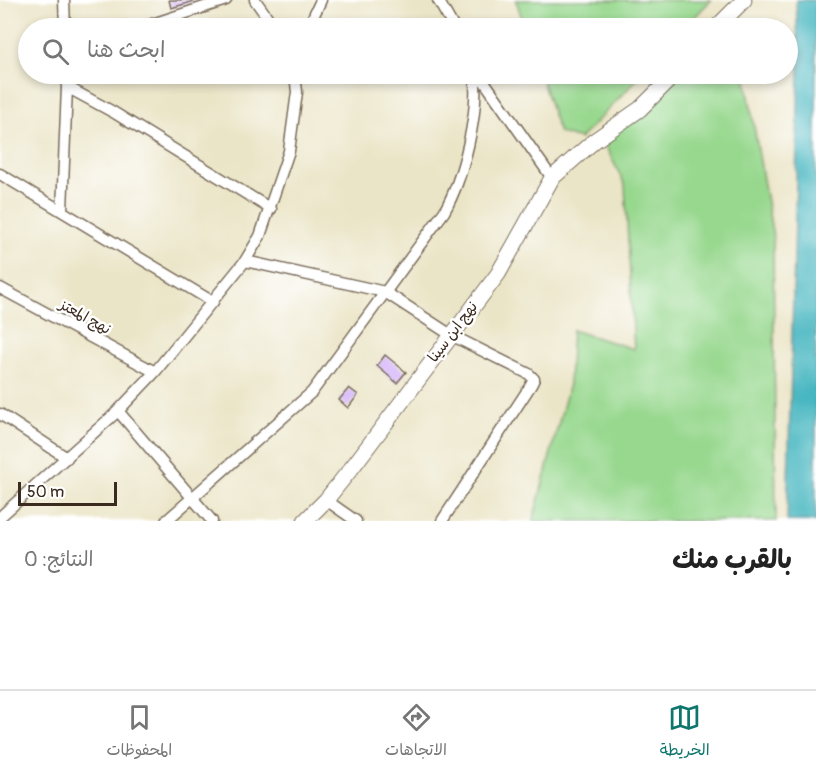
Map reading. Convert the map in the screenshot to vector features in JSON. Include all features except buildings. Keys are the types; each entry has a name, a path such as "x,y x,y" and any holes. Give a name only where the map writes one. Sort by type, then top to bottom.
{"street":[{"path":"64,0 65,18"},
{"path":"171,18 226,0"},
{"path":"255,0 267,18"},
{"path":"313,18 321,0"},
{"path":"438,0 448,18"},
{"path":"726,18 744,0"},
{"path":"62,210 67,84"},
{"path":"0,517 118,411 155,372 245,261 260,236 271,209 289,151 295,119 296,84"},
{"path":"166,521 312,392 451,200 474,116 474,84"},
{"path":"486,84 552,178"},
{"name":"نهج ابن سينا","path":"305,521 326,500 354,465 498,274 552,178 594,141 640,109 665,84"},
{"path":"67,87 113,112 271,209"},
{"path":"0,174 213,302"},
{"path":"245,261 385,291 451,335 530,374 534,379 442,521"},
{"name":"نهج المعتز","path":"0,288 155,372"},
{"path":"118,411 212,521"},
{"path":"0,414 67,458"},
{"path":"326,500 356,521"}],"green space":[{"path":"516,0 711,0 694,18 522,18"},
{"path":"543,84 632,84 580,139 559,133"},
{"path":"664,84 747,84 773,237 776,521 533,521 569,384 572,330 634,349 625,185 600,135"}],"water":[{"path":"796,0 816,0 816,521 787,521 799,68"}]}
